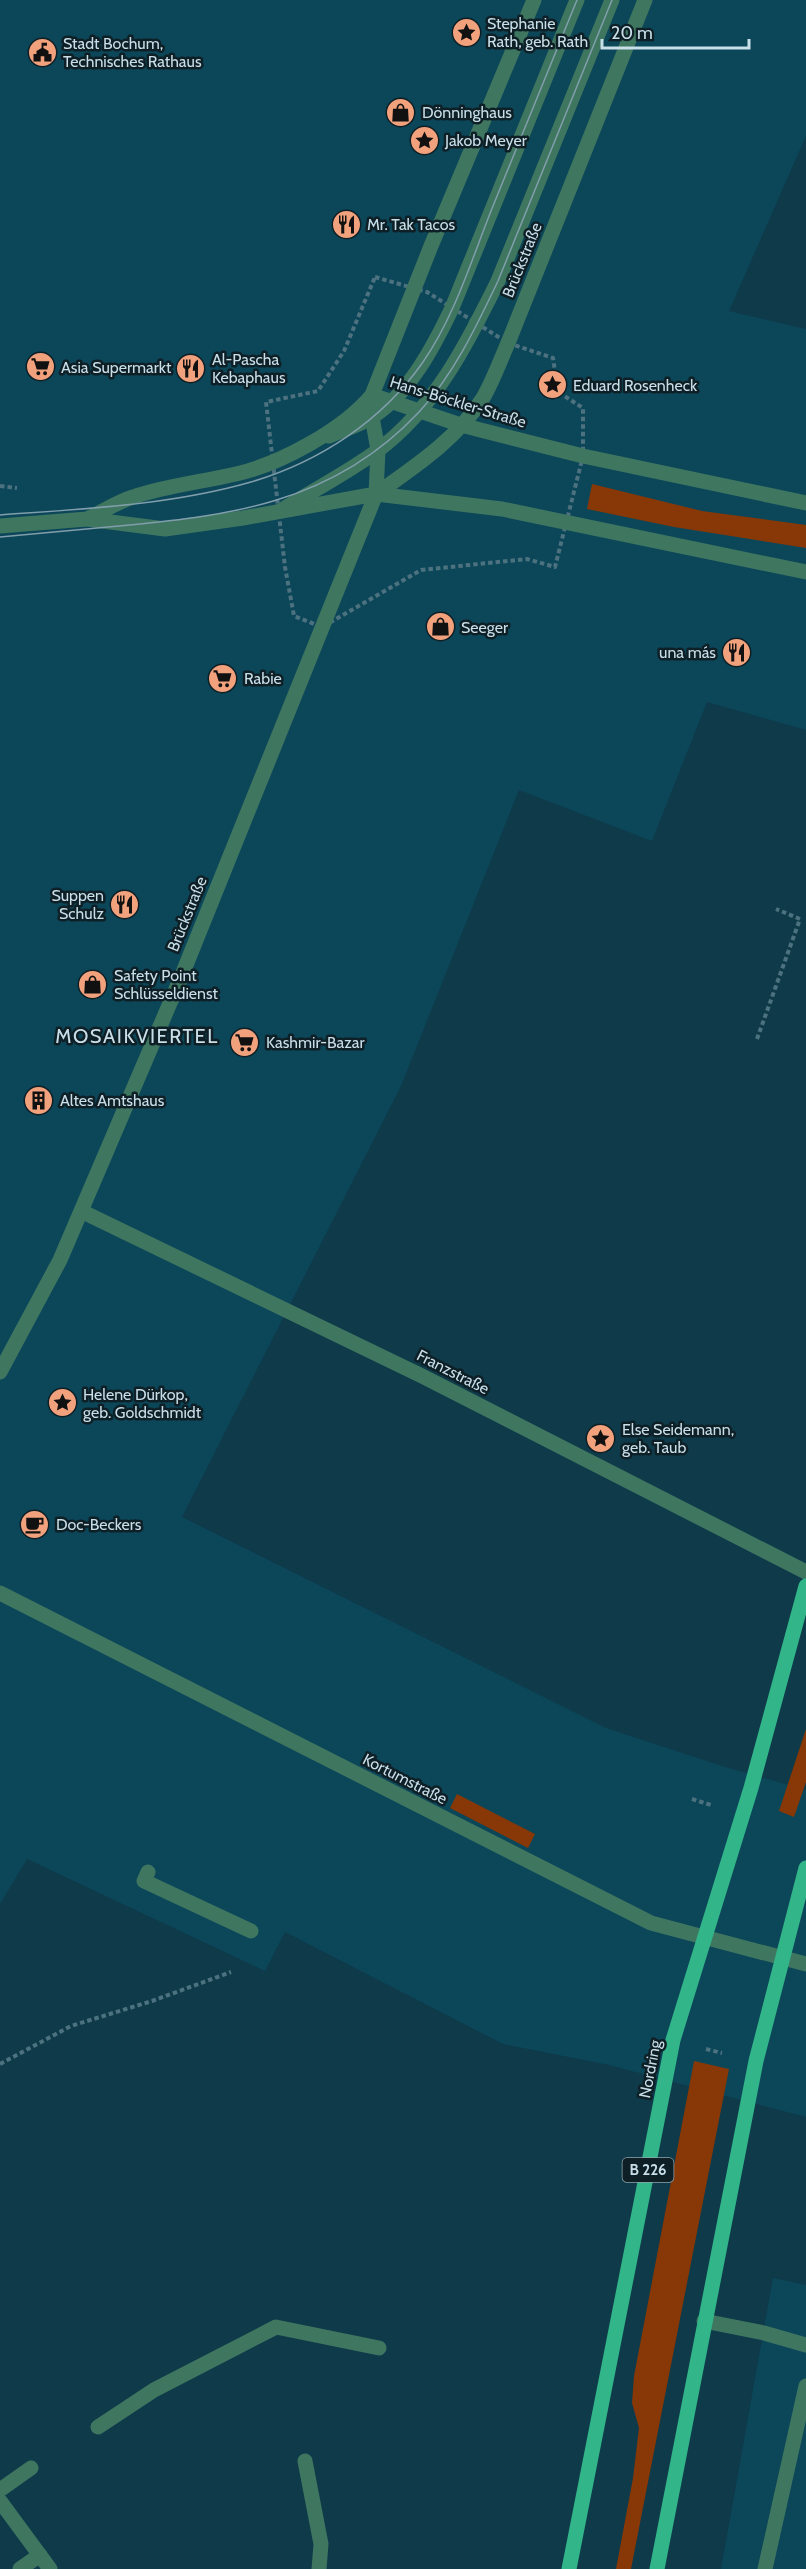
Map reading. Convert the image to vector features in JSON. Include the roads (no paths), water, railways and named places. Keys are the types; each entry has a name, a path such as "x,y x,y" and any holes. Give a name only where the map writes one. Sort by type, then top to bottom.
{"main road":[{"name":"Nordring","path":"569,2569 674,2040 751,1788 806,1586"},
{"path":"657,2569 756,2061 806,1868"}],"street":[{"name":"Brückstraße","path":"0,1372 60,1260 81,1211 182,975 376,494 378,450 372,417 372,395 430,246 534,0"},
{"path":"274,460 372,417 391,400 423,362 452,308 577,0"},
{"path":"280,511 378,450 420,411 444,381 465,347 498,281 612,0"},
{"name":"Brückstraße","path":"376,494 424,460 461,425 483,397 508,343 645,0"},
{"name":"Hans-Böckler-Straße","path":"87,519 133,497 239,474 274,460 331,432 358,412 372,395 461,425 583,456 806,503"},
{"name":"Hans-Böckler-Straße","path":"0,526 87,519 165,529 376,494 502,509 806,572"},
{"name":"Franzstraße","path":"81,1211 422,1376 806,1572"},
{"name":"Kortumstraße","path":"0,1593 651,1923 806,1964"},
{"path":"148,1872 144,1881 251,1931"},
{"path":"705,2321 764,2333 806,2345"},
{"path":"98,2427 154,2390 276,2327 379,2348"},
{"path":"765,2569 806,2386"},
{"path":"305,2461 321,2544 319,2569"},
{"path":"0,2490 31,2468"},
{"path":"0,2502 50,2569"},
{"path":"20,2569 40,2555"}],"tram line":[{"path":"0,515 127,505 221,490 276,474 301,463 347,437 368,421 407,383 423,362 444,326 577,0"},
{"path":"0,537 152,523 236,510 276,500 314,486 351,468 386,443 432,397 454,366 473,333 498,281 612,0"}],"place":[{"name":"Stephanie Rath, geb. Rath","path":"466,32"},
{"name":"Stadt Bochum, Technisches Rathaus","path":"42,52"},
{"name":"Dönninghaus","path":"401,112"},
{"name":"Jakob Meyer","path":"424,140"},
{"name":"Mr. Tak Tacos","path":"346,224"},
{"name":"Asia Supermarkt","path":"40,367"},
{"name":"Al-Pascha Kebaphaus","path":"191,368"},
{"name":"Eduard Rosenheck","path":"552,385"},
{"name":"Seeger","path":"440,627"},
{"name":"una más","path":"737,652"},
{"name":"Rabie","path":"223,678"},
{"name":"Suppen Schulz","path":"125,904"},
{"name":"Safety Point Schlüsseldienst","path":"93,984"},
{"name":"Kashmir-Bazar","path":"245,1042"},
{"name":"Altes Amtshaus","path":"39,1100"},
{"name":"Helene Dürkop, geb. Goldschmidt","path":"62,1403"},
{"name":"Else Seidemann, geb. Taub","path":"601,1438"},
{"name":"Doc-Beckers","path":"35,1524"}],"district":[{"name":"MOSAIKVIERTEL","path":"137,1036"}]}
